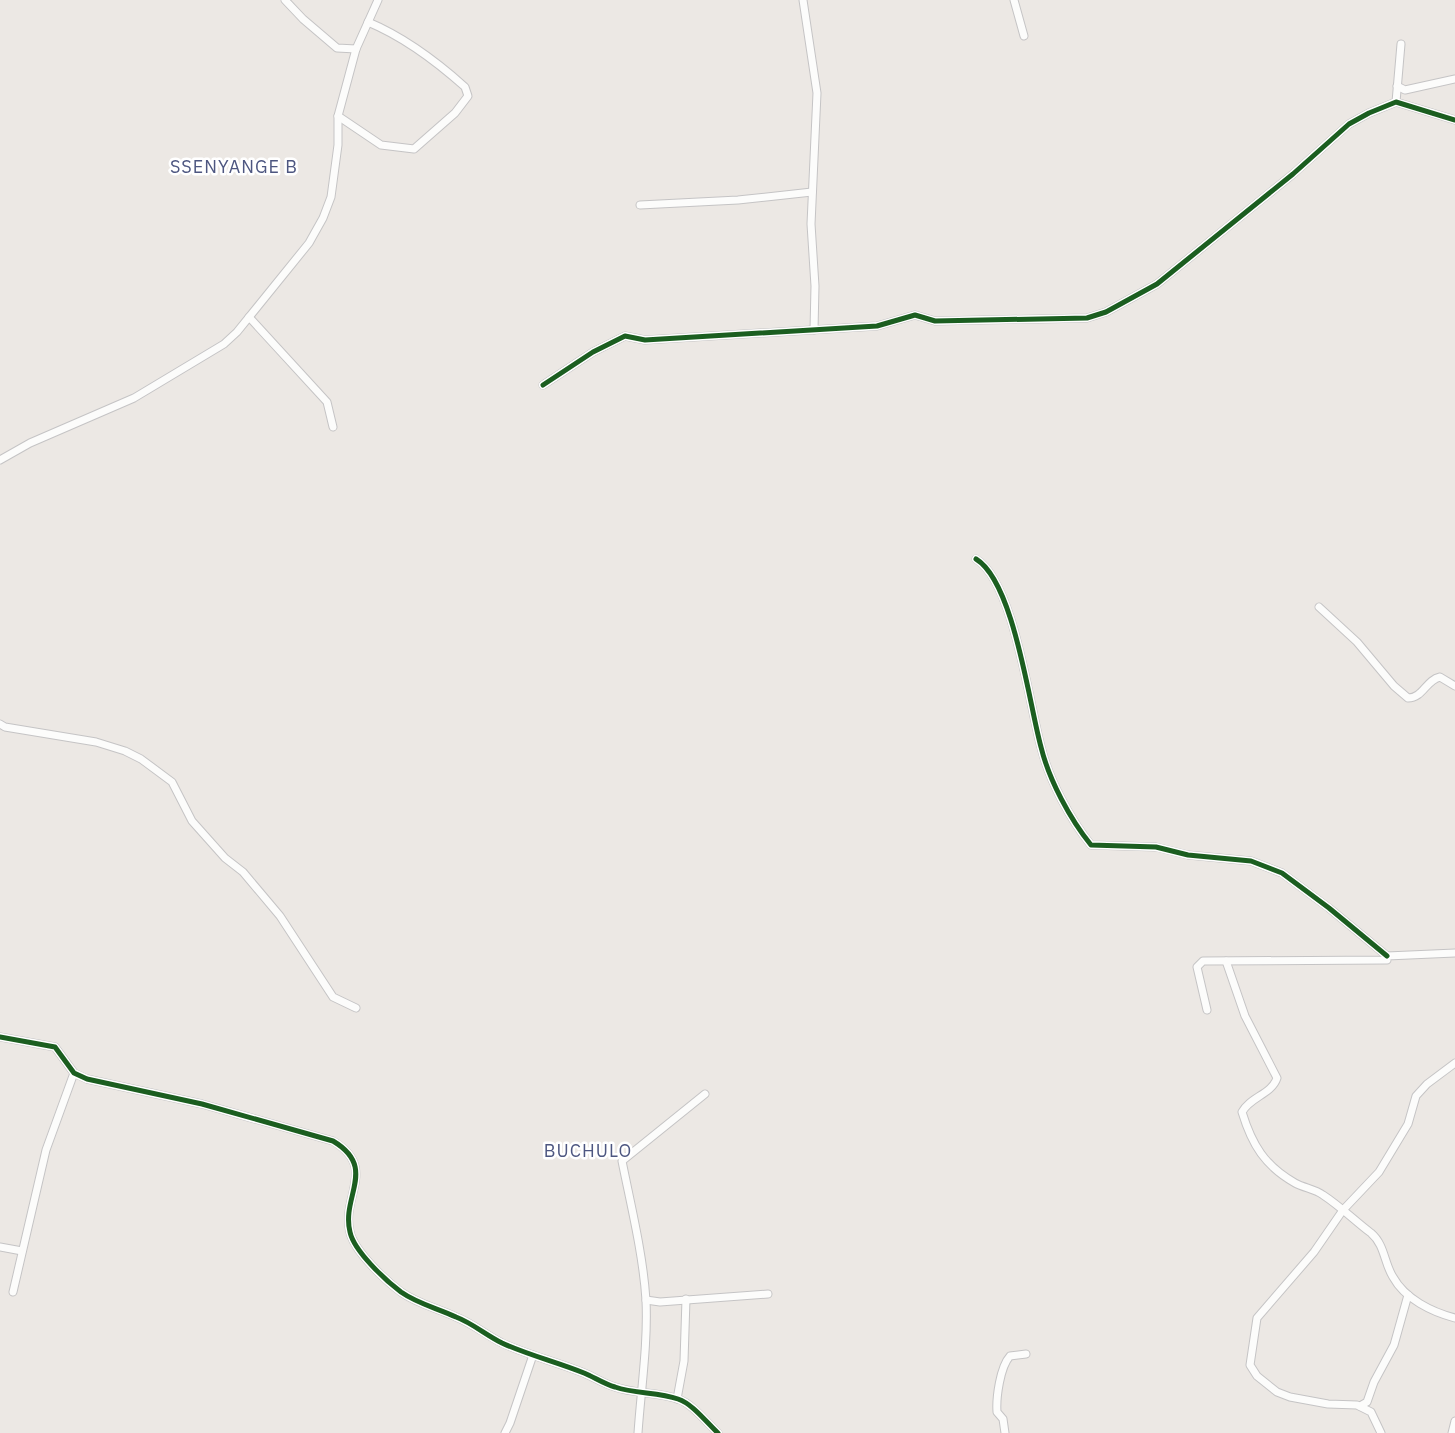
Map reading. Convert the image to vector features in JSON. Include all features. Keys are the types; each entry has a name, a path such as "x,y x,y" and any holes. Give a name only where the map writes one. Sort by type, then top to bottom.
{"street":[{"path":"285,0 303,19 337,48 356,49"},
{"path":"0,460 30,443 134,398 224,344 249,317 309,243 323,218 331,197 338,144 338,116 356,49 378,0"},
{"path":"803,0 817,92 812,192 814,330"},
{"path":"1014,0 1024,36"},
{"path":"338,116 380,145 414,149 455,113 468,96 465,87 411,44 393,32 368,22"},
{"path":"1396,102 1401,44"},
{"path":"1397,86 1405,90 1455,80"},
{"path":"543,385 593,352 625,336 645,340 877,326 915,315 935,321 1087,318 1106,312 1157,284 1293,174 1349,124 1369,113 1396,102 1455,120"},
{"path":"640,205 738,200 812,192"},
{"path":"249,317 327,402 333,427"},
{"path":"976,559 986,565 993,578 1013,628 1041,749 1072,822 1091,845 1156,847 1188,855 1251,861 1282,873 1329,908 1387,956 1455,953"},
{"path":"1319,607 1357,642 1394,686 1408,698 1414,698 1420,694 1436,678 1440,677 1455,686"},
{"path":"0,724 6,727 96,742 124,751 141,759 172,782 192,821 225,858 243,872 280,916 333,997 356,1008"},
{"path":"1208,1010 1198,967 1202,961 1387,960 1387,956"},
{"path":"1226,961 1245,1016 1277,1078 1274,1086 1242,1112 1257,1151 1268,1163 1294,1183 1322,1194 1376,1239 1385,1255 1392,1277 1408,1295 1436,1312 1455,1318"},
{"path":"0,1038 54,1048 74,1073 87,1079 202,1104 333,1140 350,1155 355,1166 357,1178 349,1221 350,1232 356,1248 399,1290 415,1302 456,1317 503,1343 585,1373 613,1387 685,1402 718,1433"},
{"path":"1381,1433 1371,1412 1360,1406 1328,1404 1290,1397 1257,1376 1250,1365 1257,1318 1314,1252 1343,1210 1379,1172 1408,1124 1416,1096 1427,1084 1455,1063"},
{"path":"13,1292 46,1150 74,1073"},
{"path":"638,1433 640,1394 645,1362 646,1300 634,1216 622,1161 705,1094"},
{"path":"0,1247 22,1251"},
{"path":"646,1300 660,1302 768,1294"},
{"path":"1360,1406 1367,1402 1374,1382 1394,1345 1408,1295"},
{"path":"677,1399 684,1361 686,1299"},
{"path":"1005,1433 1003,1419 997,1412 996,1402 1003,1364 1010,1356 1026,1354"},
{"path":"505,1433 532,1355"},
{"path":"1452,1433 1455,1421"}],"cycle path":[{"path":"543,385 593,352 625,336 645,340 877,326 915,315 935,321 1087,318 1106,312 1157,284 1293,174 1349,124 1369,113 1396,102 1455,120"},
{"path":"976,559 989,572 1001,592 1010,617 1036,728 1049,773 1068,811 1091,845 1156,847 1188,855 1251,861 1282,873 1329,908 1387,956"},
{"path":"0,1037 55,1047 74,1073 87,1079 202,1104 333,1141 346,1151 353,1162 356,1172 349,1219 353,1240 371,1265 401,1292 421,1303 462,1320 502,1343 584,1373 611,1386 630,1391 663,1395 684,1401 718,1433"}],"district":[{"name":"SSENYANGE B","path":"234,167"},
{"name":"BUCHULO","path":"588,1151"}]}
